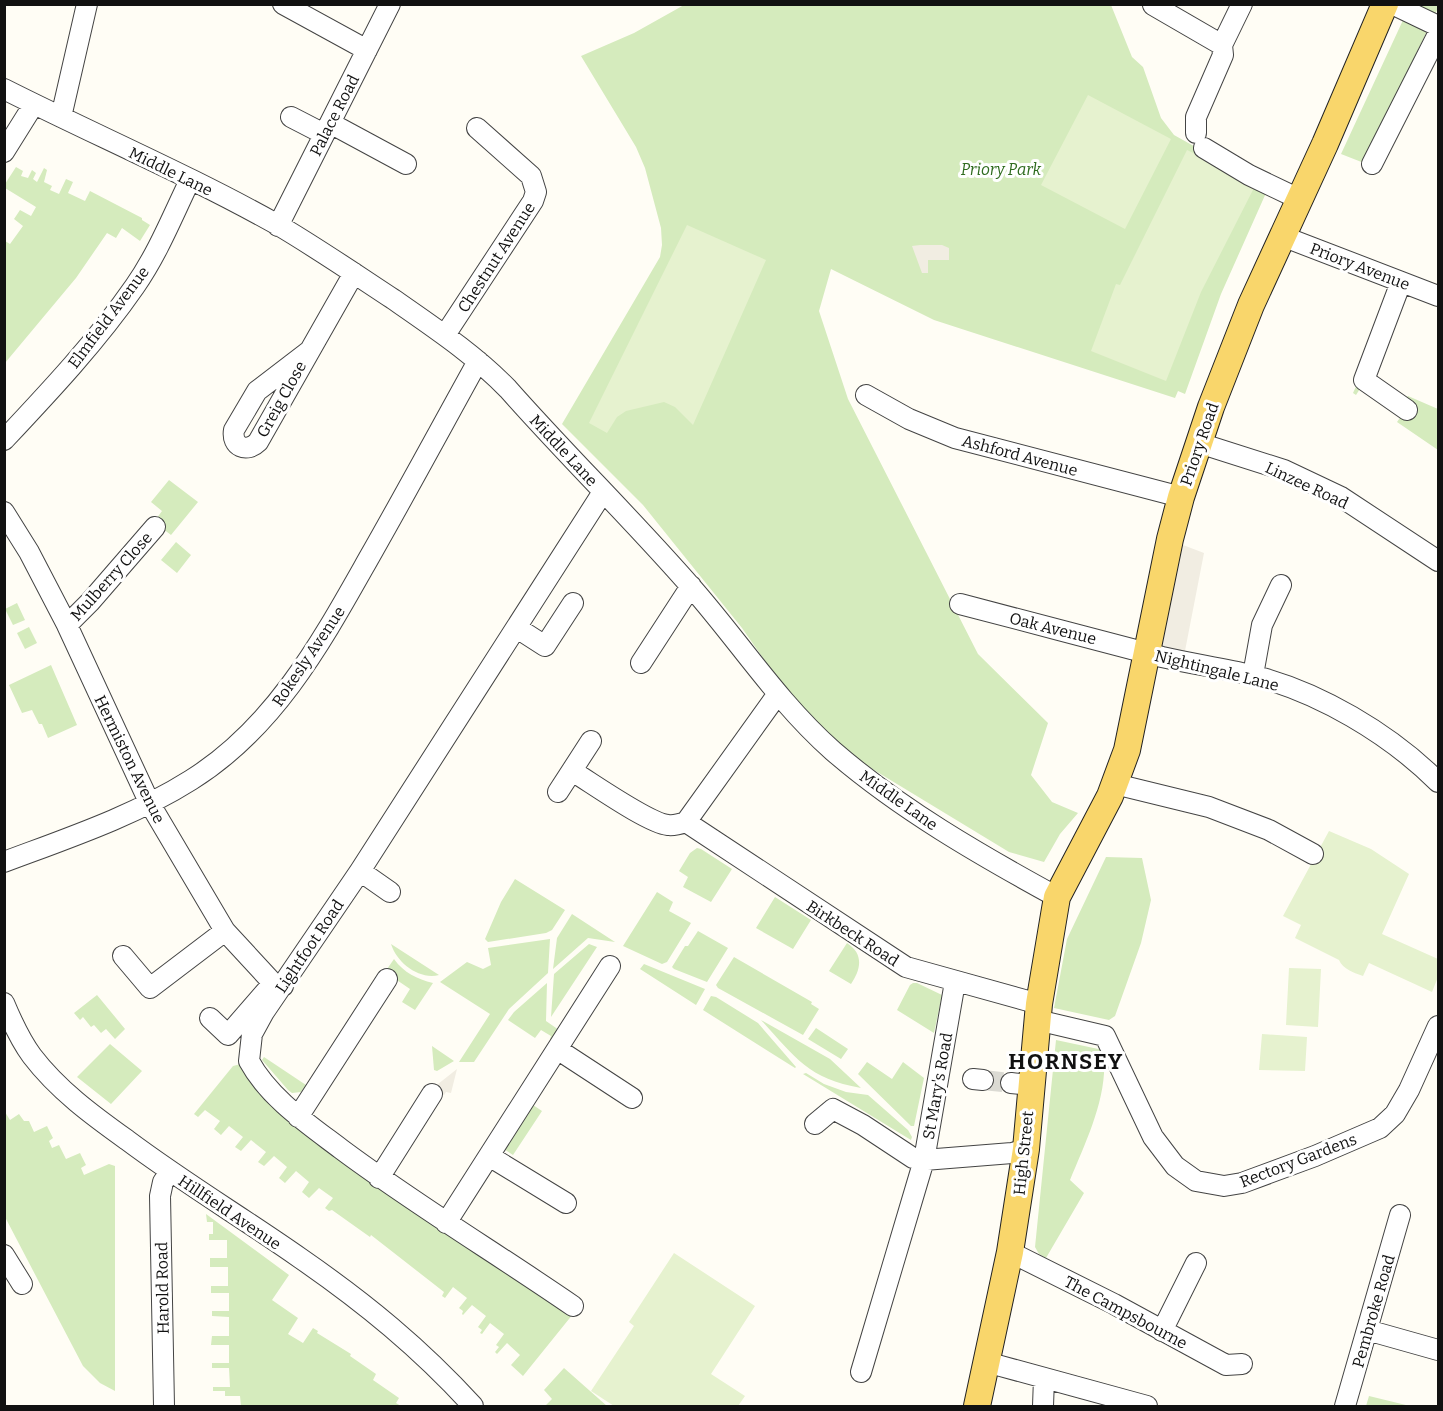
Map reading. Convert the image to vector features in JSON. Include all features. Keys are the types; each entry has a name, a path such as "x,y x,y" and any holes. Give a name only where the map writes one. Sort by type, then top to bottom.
{"main road":[{"name":"Priory Road","path":"1057,897 1115,784 1127,750 1164,566 1181,497 1239,333 1385,4"},
{"name":"High Street","path":"977,1407 1010,1252 1026,1149 1021,1084 1038,1012 1057,897"}],"street":[{"path":"61,117 87,4"},
{"path":"283,4 367,50"},
{"name":"Palace Road","path":"278,226 390,4"},
{"path":"1242,4 1222,45 1224,55 1196,117 1200,141 1249,175 1299,199"},
{"path":"1392,4 1438,26"},
{"path":"1153,5 1222,45"},
{"path":"1372,165 1438,34"},
{"name":"Middle Lane","path":"4,89 278,226 354,273 445,335 508,389 691,586 725,625 777,694 832,750 865,777 955,838 1057,897"},
{"path":"4,152 34,104"},
{"path":"291,117 327,128 406,164"},
{"name":"Chestnut Avenue","path":"445,335 533,201 536,192 531,176 477,128"},
{"name":"Elmfield Avenue","path":"4,440 55,386 135,286 190,180"},
{"name":"Priory Avenue","path":"1282,236 1438,296"},
{"name":"Greig Close","path":"308,352 256,391 234,430 233,437 240,447 251,448 258,442 354,273"},
{"path":"1401,282 1364,380 1407,410"},
{"name":"Rokesly Avenue","path":"4,862 150,804 193,779 259,724 282,698 320,643 478,361"},
{"name":"Ashford Avenue","path":"866,395 909,419 955,438 1181,497"},
{"name":"Linzee Road","path":"1199,443 1284,470 1341,497 1438,561"},
{"name":"Lightfoot Road","path":"573,1306 379,1178 298,1117 261,1079 249,1061 252,1035 278,985 360,871 603,492"},
{"name":"Hermiston Avenue","path":"4,512 29,552 67,625 150,804 225,931 278,985"},
{"name":"Mulberry Close","path":"67,625 155,527"},
{"path":"1253,675 1262,625 1281,585"},
{"path":"641,663 691,586"},
{"path":"517,628 545,646 573,603"},
{"name":"Oak Avenue","path":"960,604 1147,652"},
{"name":"Nightingale Lane","path":"1147,652 1253,675 1306,693 1377,732 1415,759 1438,782"},
{"path":"572,771 635,810 665,825 678,825 686,822 777,694"},
{"path":"558,792 591,741"},
{"path":"1115,784 1209,807 1269,830 1313,854"},
{"name":"Birkbeck Road","path":"686,822 906,967 956,982 1038,1012"},
{"path":"360,871 390,892"},
{"path":"123,956 150,988 225,931"},
{"path":"446,1223 610,966"},
{"path":"298,1117 387,979"},
{"name":"St Mary's Road","path":"956,982 924,1160 1012,1153 1026,1149"},
{"path":"210,1018 228,1035 278,985"},
{"name":"Hillfield Avenue","path":"4,1003 18,1035 31,1054 70,1098 170,1172 299,1257 364,1305 413,1345 473,1407"},
{"name":"Rectory Gardens","path":"1038,1012 1105,1036 1153,1137 1175,1166 1196,1181 1224,1186 1242,1183 1316,1156 1380,1128 1395,1114 1405,1098 1438,1026"},
{"path":"557,1049 632,1098"},
{"path":"379,1178 432,1094"},
{"path":"815,1124 832,1109 863,1125 913,1158 924,1160 861,1372"},
{"path":"489,1156 566,1203"},
{"name":"Harold Road","path":"164,1407 160,1196 163,1182 170,1172"},
{"name":"Pembroke Road","path":"1345,1407 1400,1215"},
{"name":"The Campsbourne","path":"1010,1252 1114,1304 1226,1365 1242,1364"},
{"path":"4,1255 22,1284"},
{"path":"1162,1331 1196,1263"},
{"path":"1367,1330 1438,1350"},
{"path":"986,1362 1147,1407"},
{"path":"1043,1407 1044,1378"}],"green space":[{"name":"Priory Park","path":"684,5 1111,5 1132,57 1143,67 1161,118 1174,135 1260,183 1257,190 1266,193 1221,294 1185,394 1178,391 1175,398 934,320 831,269 819,311 848,399 978,654 1048,723 1031,775 1052,802 1078,813 1060,834 1044,862 1009,852 869,767 837,741 786,691 742,628 643,505 562,424 660,257 662,245 661,228 645,168 636,147 581,56 634,33"},
{"path":"1410,5 1438,5 1438,8 1364,163 1341,154"},
{"path":"1088,95 1171,139 1125,229 1041,185"},
{"path":"1187,150 1256,184 1201,292 1166,381 1091,351 1116,284 1120,285"},
{"path":"16,167 23,171 21,176 28,178 32,170 36,173 33,179 37,182 44,168 47,170 44,182 52,186 50,190 59,194 66,179 73,182 68,193 85,201 90,191 142,218 150,225 140,241 122,228 116,238 107,233 76,278 5,363 5,241 10,244 23,226 14,219 20,210 31,216 36,207 5,188 5,184"},
{"path":"687,225 766,260 693,425 675,407 664,402 626,411 617,417 607,433 589,423"},
{"path":"1370,378 1403,401 1408,396 1438,409 1438,450 1397,422 1404,412 1363,384 1356,395 1353,393 1358,382"},
{"path":"169,480 198,502 171,535 154,522 162,511 151,502"},
{"path":"176,542 191,555 177,573 161,560"},
{"path":"17,603 25,620 13,625 5,609"},
{"path":"29,627 37,643 25,649 17,633"},
{"path":"51,665 77,725 48,738 32,710 22,713 9,685"},
{"path":"1329,831 1371,849 1409,874 1382,934 1438,959 1438,977 1432,992 1369,963 1363,976 1356,974 1339,960 1295,938 1301,925 1283,916"},
{"path":"697,848 732,869 711,902 683,887 688,877 679,871 690,853"},
{"path":"1106,857 1142,858 1151,900 1141,943 1115,1016 1109,1020 1054,1008 1067,939"},
{"path":"515,879 565,910 552,930 546,933 488,942 485,939 501,902"},
{"path":"657,892 673,902 669,911 691,923 667,962 662,964 623,946"},
{"path":"775,897 811,920 793,949 756,928"},
{"path":"572,914 615,942 588,938 553,969 557,938"},
{"path":"698,931 728,948 707,982 672,967"},
{"path":"550,939 548,973 509,1009 474,1062 459,1062 490,1014 440,982 467,962 483,969 491,965 488,948"},
{"path":"847,943 856,952 859,962 857,973 851,984 829,971"},
{"path":"391,944 439,975 424,975 410,968 398,958"},
{"path":"589,944 597,947 551,1017 554,974"},
{"path":"734,957 812,1002 811,1004 819,1009 803,1035 718,988 716,985"},
{"path":"394,959 411,975 433,983 415,1010 402,1002 410,989 385,972"},
{"path":"644,964 705,989 696,1005 640,969"},
{"path":"1289,968 1321,969 1318,1027 1286,1025"},
{"path":"547,983 546,1021 559,1030 552,1040 551,1036 541,1030 535,1038 508,1020"},
{"path":"913,983 942,995 934,1033 897,1010"},
{"path":"97,995 125,1029 115,1039 106,1029 101,1033 94,1025 91,1027 83,1017 80,1020 74,1013"},
{"path":"711,996 758,1023 796,1067 703,1010"},
{"path":"761,1020 830,1059 861,1088 828,1079 815,1072 794,1055"},
{"path":"816,1028 848,1049 841,1059 808,1039"},
{"path":"1262,1034 1307,1037 1305,1071 1259,1070"},
{"path":"1056,1040 1103,1050 1104,1066 1100,1100 1070,1180 1084,1193 1046,1258 1039,1254 1035,1247"},
{"path":"110,1044 142,1071 111,1104 77,1077"},
{"path":"432,1046 454,1061 437,1071 434,1070"},
{"path":"264,1057 306,1085 301,1092 292,1093 288,1090 262,1060"},
{"path":"867,1062 892,1079 903,1062 924,1078 914,1126 911,1126 858,1074"},
{"path":"245,1063 251,1074 573,1314 523,1376 511,1365 520,1355 507,1343 497,1354 495,1352 499,1347 496,1345 504,1334 490,1323 482,1334 480,1333 482,1330 478,1327 486,1316 472,1305 462,1314 463,1311 459,1308 467,1298 453,1287 445,1298 442,1296 444,1292 371,1235 370,1237 332,1210 325,1208 333,1198 319,1188 309,1198 302,1192 309,1182 296,1171 285,1183 279,1178 287,1167 274,1156 264,1166 258,1162 266,1152 251,1140 241,1151 235,1147 243,1137 229,1126 221,1135 214,1129 220,1121 205,1110 198,1117 194,1114 233,1066"},
{"path":"806,1073 824,1084 846,1092 868,1095 908,1130 912,1137 911,1140 803,1074"},
{"path":"533,1105 542,1111 513,1155 504,1149"},
{"path":"5,1112 10,1120 19,1114 24,1121 29,1121 34,1132 47,1126 53,1138 49,1141 52,1148 59,1145 66,1159 80,1153 86,1165 81,1168 84,1175 109,1164 115,1166 115,1391 100,1383 83,1366 5,1217"},
{"path":"206,1214 289,1275 272,1300 298,1318 288,1334 303,1343 313,1328 318,1331 317,1333 351,1354 350,1356 376,1374 373,1380 399,1398 396,1403 401,1406 241,1406 240,1396 225,1396 225,1391 213,1391 213,1387 230,1387 229,1368 212,1368 212,1363 229,1363 229,1345 211,1345 212,1336 229,1336 229,1317 212,1316 212,1311 229,1311 229,1293 211,1293 211,1286 228,1286 228,1267 210,1267 210,1258 227,1258 227,1240 209,1240 209,1234 213,1234 213,1222 207,1222"},
{"path":"674,1253 755,1306 711,1374 745,1396 738,1406 614,1406 591,1391 634,1326 629,1322"},
{"path":"564,1368 607,1406 545,1406 552,1399 544,1390"},
{"path":"1369,1396 1410,1406 1366,1406"}],"shaded area":[{"path":"942,245 949,248 949,260 928,260 928,273 922,273 912,246"},
{"path":"1183,545 1204,553 1184,656 1162,647"},
{"path":"457,1069 451,1093 446,1092 444,1095 433,1088"}],"tunnel":[{"path":"983,1080 1011,1083"}],"district":[{"name":"HORNSEY","path":"1066,1061"}]}
